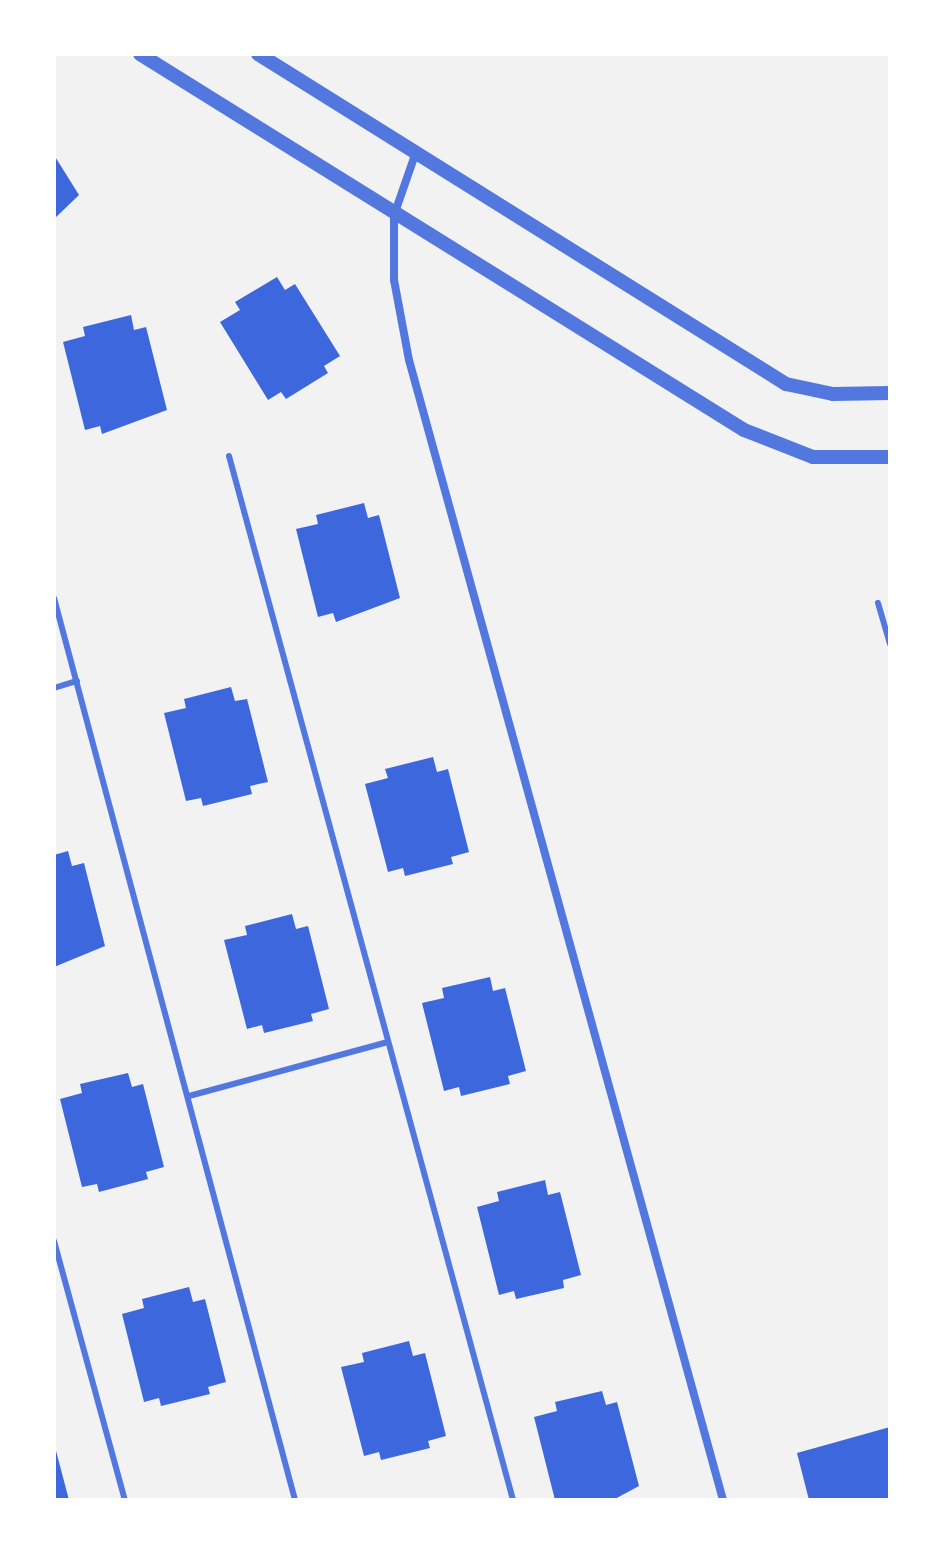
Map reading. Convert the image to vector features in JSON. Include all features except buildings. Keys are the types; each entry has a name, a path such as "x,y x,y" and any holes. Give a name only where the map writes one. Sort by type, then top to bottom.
{"street":[{"path":"140,54 394,215 744,430 813,457 890,457"},
{"path":"258,54 786,384 833,394 890,393"},
{"path":"416,151 394,215 394,280 409,360 723,1500"}],"lane":[{"path":"229,456 513,1500"},
{"path":"54,598 295,1500"},
{"path":"878,603 890,644"},
{"path":"54,688 77,681"},
{"path":"189,1096 388,1042"},
{"path":"54,1241 125,1500"}]}
